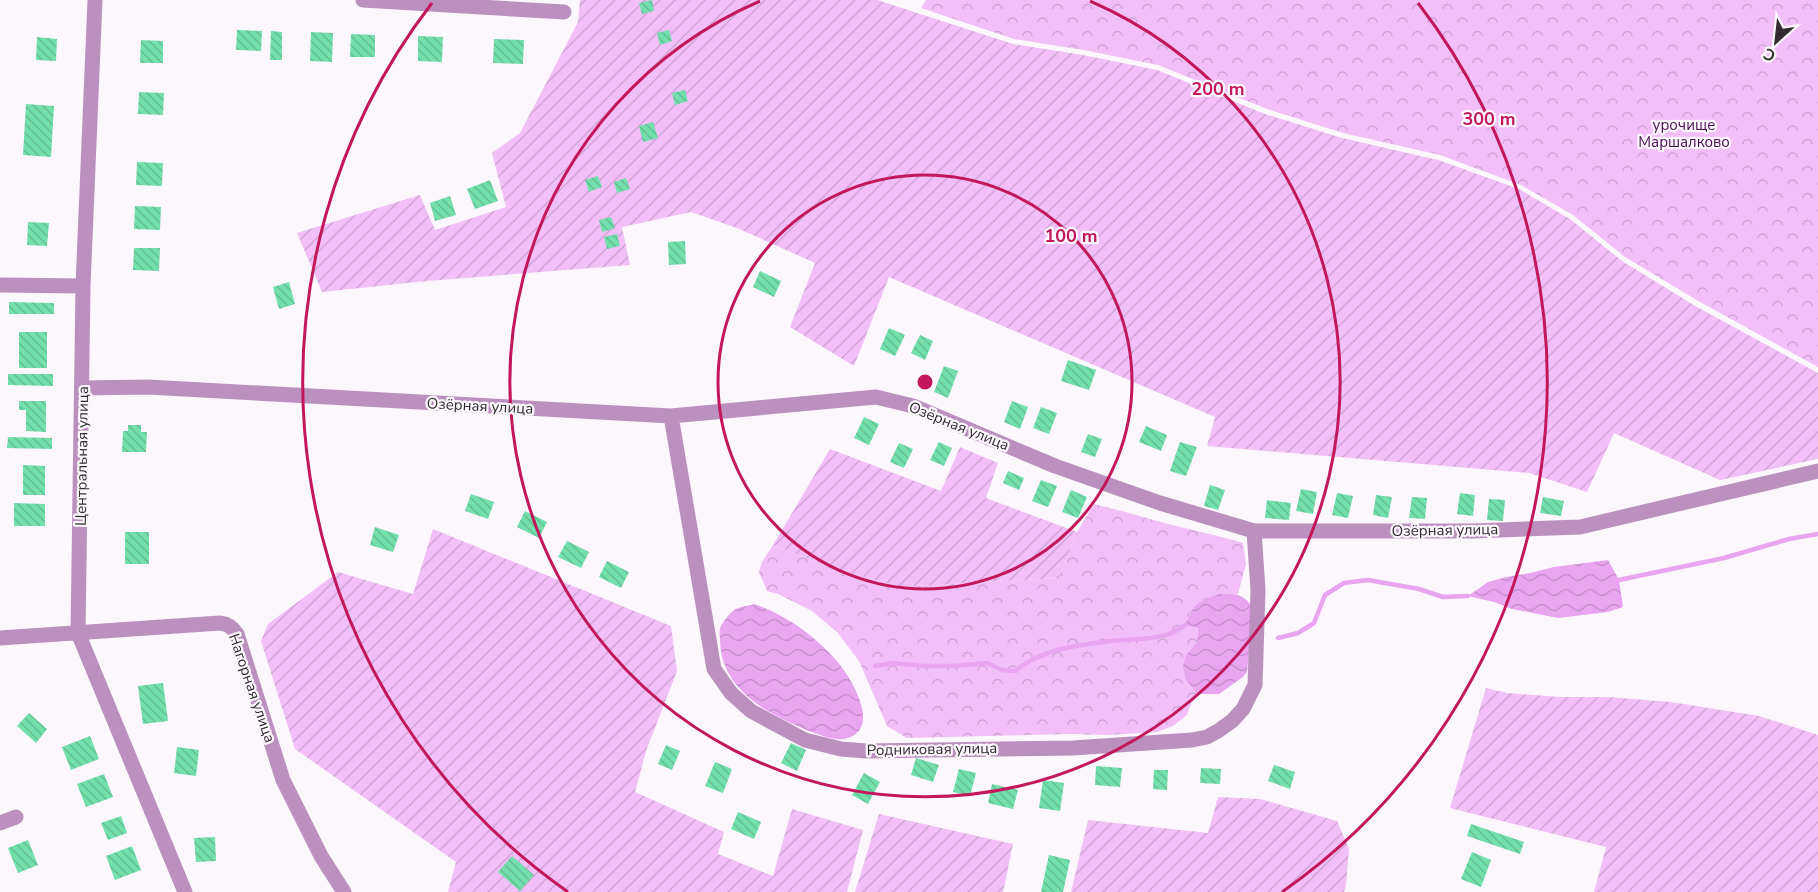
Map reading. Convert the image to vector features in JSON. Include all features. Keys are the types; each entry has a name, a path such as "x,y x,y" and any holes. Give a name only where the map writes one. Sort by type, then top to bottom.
{"street":[{"name":"Центральная улица","path":"94,0 83,286 78,633 185,892"},
{"path":"363,0 564,12"},
{"path":"0,285 83,286"},
{"name":"Озёрная улица","path":"83,388 148,387 671,416 876,397 914,406 1066,470 1160,503 1254,531 1473,531 1581,527 1818,471"},
{"name":"Родниковая улица","path":"671,416 714,669 732,693 751,711 804,740 842,749 866,751 1073,748 1207,737 1232,721 1243,709 1254,685 1258,590 1254,531"},
{"name":"Нагорная улица","path":"0,638 220,623 233,628 237,634 283,780 316,848 344,892"},
{"path":"0,823 16,816"}],"green space":[{"path":"580,0 877,0 1013,44 1157,70 1265,114 1342,138 1438,160 1519,189 1570,219 1622,261 1697,307 1818,373 1818,459 1720,480 1614,433 1587,492 1529,473 1207,446 1215,417 889,277 854,366 790,327 815,263 737,228 691,212 622,227 630,265 322,292 297,233 420,195 435,230 506,207 492,153 520,133 578,22"},
{"name":"урочище Маршалково","path":"926,0 1818,0 1818,367 1700,302 1625,257 1573,215 1521,185 1440,155 1343,133 1267,109 1158,65 1014,39 921,8"},
{"path":"960,447 998,463 986,498 1077,532 1059,578 900,587 829,567 773,545 830,449 941,491"},
{"path":"1094,504 1243,543 1246,564 1238,594 1219,594 1190,613 1185,625 1198,627 1197,642 1186,655 1186,680 1197,694 1187,715 1173,726 1157,732 1108,735 907,738 887,726 859,661 838,633 812,611 767,591 759,572 762,562 773,545 829,567 900,587 1059,578 1077,532"},
{"path":"433,529 671,626 677,671 646,751 635,792 724,832 718,854 773,876 792,809 863,830 847,892 448,892 456,862 295,749 261,641 268,624 338,572 413,594"},
{"path":"1486,688 1507,693 1671,702 1759,716 1818,735 1818,892 1594,892 1606,847 1450,808"},
{"path":"1218,797 1260,799 1337,821 1349,849 1344,892 1071,892 1088,820 1208,833"},
{"path":"879,814 1013,844 1003,892 855,892"}],"water":[{"path":"1608,560 1619,580 1623,607 1608,612 1558,618 1512,609 1468,596 1488,582 1506,577 1554,567"},
{"path":"1219,594 1240,596 1250,604 1247,672 1219,694 1197,694 1186,680 1183,666 1186,655 1197,642 1198,628 1185,625 1197,604"},
{"path":"754,604 799,627 836,660 856,690 861,703 862,726 856,734 840,739 809,731 762,708 737,686 722,657 720,630 724,621 734,610"}],"building":[{"path":"652,0 654,11 642,14 639,3"},
{"path":"237,30 262,31 261,51 236,50"},
{"path":"669,30 672,41 660,45 657,33"},
{"path":"271,31 282,32 282,60 270,60"},
{"path":"311,32 333,33 332,62 310,61"},
{"path":"351,34 375,35 375,57 350,57"},
{"path":"418,36 443,37 442,62 418,61"},
{"path":"37,37 57,39 56,61 36,60"},
{"path":"494,39 524,40 523,64 493,63"},
{"path":"141,40 163,41 163,63 140,63"},
{"path":"685,90 688,101 675,105 672,93"},
{"path":"139,92 164,93 163,115 138,114"},
{"path":"26,104 54,106 51,157 23,155"},
{"path":"653,122 658,138 643,142 639,126"},
{"path":"137,162 163,163 162,186 136,185"},
{"path":"598,176 602,187 589,192 585,180"},
{"path":"626,178 630,189 617,193 614,182"},
{"path":"490,180 498,201 475,209 467,189"},
{"path":"450,196 456,215 435,221 430,203"},
{"path":"135,206 161,207 160,230 134,229"},
{"path":"611,217 615,228 602,232 599,220"},
{"path":"28,222 49,223 47,246 27,245"},
{"path":"617,234 620,246 607,249 604,237"},
{"path":"685,241 686,264 669,265 668,242"},
{"path":"134,248 160,248 159,271 133,270"},
{"path":"760,271 781,281 774,297 753,287"},
{"path":"289,282 295,304 279,309 273,287"},
{"path":"9,302 54,303 54,314 9,314"},
{"path":"889,328 905,335 895,356 880,349"},
{"path":"19,332 47,332 47,368 19,368"},
{"path":"920,335 933,341 925,360 911,353"},
{"path":"1068,360 1096,370 1089,390 1061,381"},
{"path":"944,366 958,371 948,398 934,392"},
{"path":"8,374 53,374 53,386 8,385"},
{"path":"19,401 46,401 46,432 26,431 26,410 19,410"},
{"path":"1012,401 1028,407 1020,429 1004,422"},
{"path":"1041,407 1057,413 1049,434 1033,428"},
{"path":"864,417 879,424 869,445 854,438"},
{"path":"128,425 141,425 141,432 147,432 146,452 122,452 123,431 128,431"},
{"path":"1146,426 1167,435 1161,451 1139,442"},
{"path":"1088,434 1102,439 1095,457 1081,452"},
{"path":"8,437 52,438 52,449 7,448"},
{"path":"939,442 952,448 944,466 930,460"},
{"path":"1180,442 1197,447 1186,476 1170,471"},
{"path":"899,443 913,449 904,468 890,462"},
{"path":"23,465 45,466 45,495 23,495"},
{"path":"1008,471 1024,478 1019,490 1003,483"},
{"path":"1041,480 1057,486 1048,507 1032,501"},
{"path":"1210,485 1225,490 1218,510 1204,506"},
{"path":"1301,489 1317,492 1313,514 1296,511"},
{"path":"1071,490 1087,497 1078,518 1062,512"},
{"path":"1337,493 1353,496 1348,518 1332,515"},
{"path":"1460,493 1475,495 1473,516 1457,514"},
{"path":"471,494 494,502 488,519 465,511"},
{"path":"1376,495 1392,497 1388,518 1373,515"},
{"path":"1412,497 1427,498 1425,519 1409,518"},
{"path":"1543,497 1564,501 1561,516 1540,513"},
{"path":"1489,499 1505,500 1503,521 1487,520"},
{"path":"1267,500 1291,503 1289,520 1265,518"},
{"path":"14,503 45,504 45,526 14,526"},
{"path":"525,511 547,522 539,538 517,527"},
{"path":"375,527 399,535 393,552 370,545"},
{"path":"125,532 149,532 149,564 125,564"},
{"path":"567,541 589,552 581,568 558,557"},
{"path":"607,561 629,572 621,588 599,577"},
{"path":"163,683 168,721 143,724 138,686"},
{"path":"29,713 47,729 36,743 17,726"},
{"path":"90,736 99,759 71,770 62,747"},
{"path":"791,743 806,750 797,771 781,763"},
{"path":"666,745 680,751 672,770 658,764"},
{"path":"177,747 199,750 196,776 174,773"},
{"path":"916,758 939,765 933,782 911,775"},
{"path":"715,762 732,769 723,793 705,786"},
{"path":"1274,765 1295,772 1290,789 1268,781"},
{"path":"1096,766 1122,768 1120,787 1095,785"},
{"path":"1201,768 1221,769 1220,784 1200,783"},
{"path":"959,769 976,773 970,796 953,792"},
{"path":"1154,770 1168,770 1167,790 1153,789"},
{"path":"864,773 880,782 868,804 852,795"},
{"path":"104,774 113,797 86,807 77,784"},
{"path":"1043,780 1064,783 1060,811 1039,808"},
{"path":"992,784 1018,790 1013,809 988,803"},
{"path":"738,812 761,822 754,839 731,829"},
{"path":"121,816 127,833 108,840 101,823"},
{"path":"1471,824 1524,842 1520,854 1467,836"},
{"path":"215,837 216,861 196,862 194,838"},
{"path":"28,840 38,865 18,873 8,848"},
{"path":"132,846 141,870 115,880 106,856"},
{"path":"1472,852 1491,860 1481,887 1461,879"},
{"path":"1049,855 1070,860 1063,892 1041,892"},
{"path":"512,856 534,875 520,891 498,872"}],"waterway":[{"path":"1619,580 1724,558 1789,539 1818,534"},
{"path":"1278,638 1298,633 1314,623 1325,595 1344,583 1368,580 1419,589 1443,597 1468,596"},
{"path":"875,666 893,663 923,666 987,663 1002,670 1016,671 1038,657 1066,648 1163,636 1185,625"}]}
